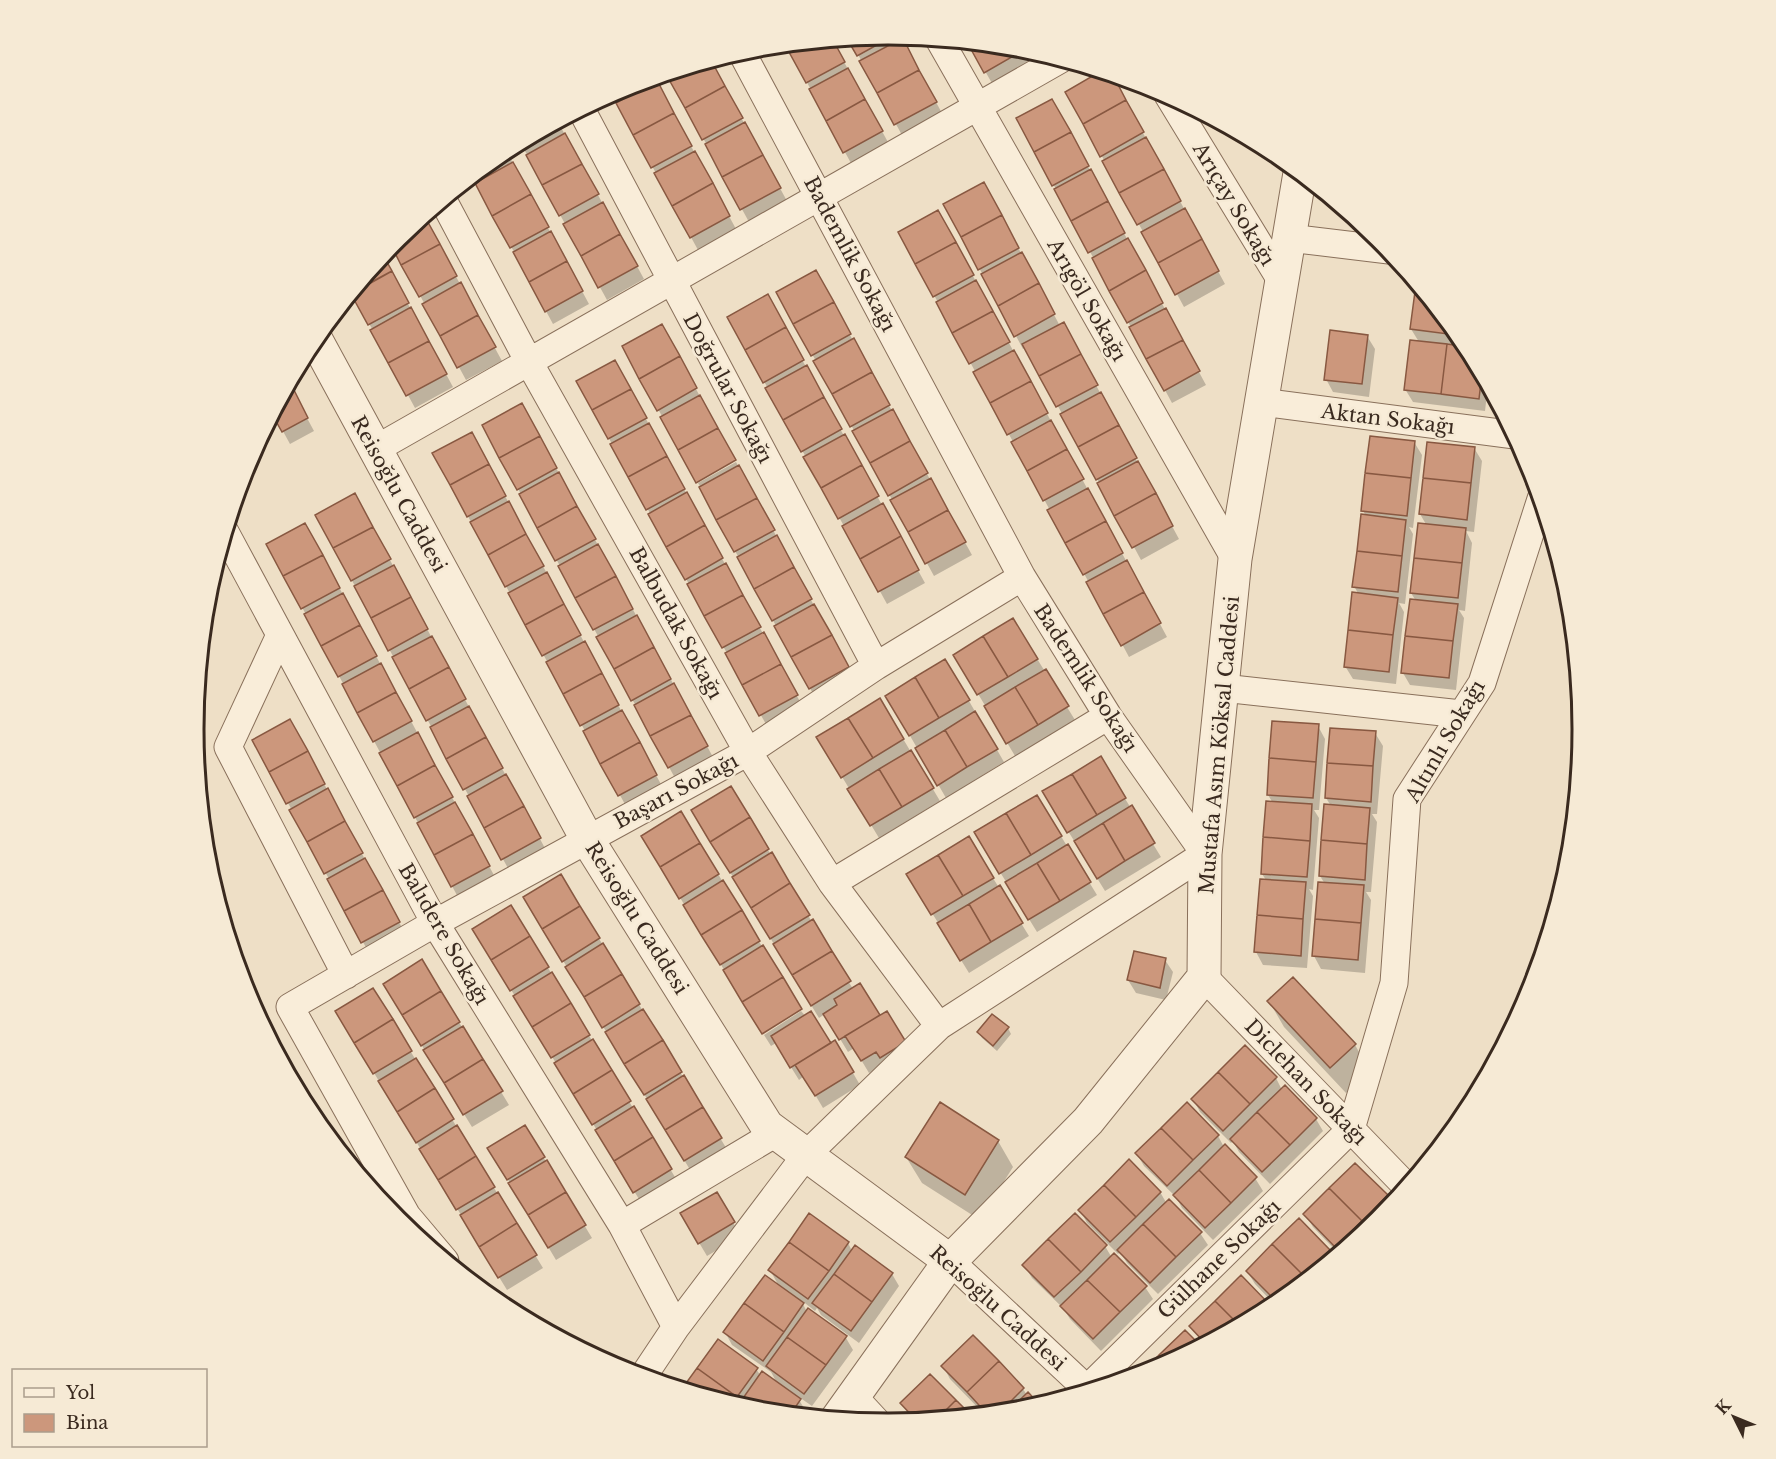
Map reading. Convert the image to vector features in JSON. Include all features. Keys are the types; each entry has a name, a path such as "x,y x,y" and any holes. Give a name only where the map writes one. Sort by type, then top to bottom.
{"street":[{"name":"Arıgöl Sokağı","path":"944,47 1235,559"},
{"name":"Bademlik Sokağı","path":"746,60 1022,577 1108,716 1205,854"},
{"path":"374,450 1051,65"},
{"name":"Arıçay Sokağı","path":"1177,109 1282,282"},
{"name":"Doğrular Sokağı","path":"585,116 876,666"},
{"name":"Mustafa Asım Köksal Caddesi","path":"1204,977 1205,854 1235,559 1299,181"},
{"name":"Balbudak Sokağı","path":"447,207 529,362 748,752 832,882 939,1026"},
{"path":"1289,238 1375,248"},
{"name":"Reisoğlu Caddesi","path":"320,348 587,839 767,1126 951,1260 1083,1385"},
{"name":"Aktan Sokağı","path":"1262,402 1505,434"},
{"name":"Altınlı Sokağı","path":"1351,1129 1394,983 1407,799 1482,683 1537,512"},
{"name":"Balıdere Sokağı","path":"230,542 435,923 622,1225 676,1327"},
{"name":"Başarı Sokağı","path":"410,1219 290,1007 435,923 748,752 876,666 1022,577"},
{"path":"280,634 228,747 346,975"},
{"path":"1223,688 1461,714"},
{"path":"832,882 1108,716"},
{"path":"647,1370 676,1327 806,1155 939,1026 1205,854"},
{"path":"845,1408 951,1260 1088,1121 1204,977"},
{"name":"Diclehan Sokağı","path":"1204,977 1402,1182"},
{"name":"Gülhane Sokağı","path":"1097,1381 1351,1129"},
{"path":"622,1225 776,1133"}],"building":[{"path":"876,45 857,56 851,46"},
{"path":"890,45 907,45 919,70 877,93 859,61"},
{"path":"837,47 845,62 806,83 789,53"},
{"path":"972,50 1013,57 984,73"},
{"path":"715,67 725,86 685,108 670,81"},
{"path":"848,68 865,99 826,121 809,89"},
{"path":"919,70 937,102 894,125 877,93"},
{"path":"1092,76 1118,85 1126,100 1083,124 1065,92"},
{"path":"659,84 674,113 633,135 616,103"},
{"path":"725,86 743,118 702,140 685,108"},
{"path":"865,99 883,131 843,153 826,121"},
{"path":"1052,99 1071,132 1034,152 1016,118"},
{"path":"1126,100 1144,132 1100,157 1083,124"},
{"path":"674,113 692,146 651,168 633,135"},
{"path":"745,122 763,155 722,177 705,144"},
{"path":"1071,132 1089,166 1052,186 1034,152"},
{"path":"565,133 582,164 542,185 526,155"},
{"path":"1146,137 1164,169 1119,193 1102,161"},
{"path":"695,151 713,183 672,206 654,173"},
{"path":"763,155 781,188 740,210 722,177"},
{"path":"513,162 531,194 492,216 476,182"},
{"path":"582,164 599,194 559,216 542,185"},
{"path":"1091,169 1108,201 1071,221 1054,189"},
{"path":"1164,169 1181,201 1137,225 1119,193"},
{"path":"984,182 1002,215 961,237 943,204"},
{"path":"713,183 730,216 690,238 672,206"},
{"path":"531,194 549,227 510,248 492,216"},
{"path":"1108,201 1125,233 1088,253 1071,221"},
{"path":"603,202 620,234 581,256 563,224"},
{"path":"1185,208 1202,239 1158,263 1141,232"},
{"path":"938,210 956,242 915,264 898,232"},
{"path":"1002,215 1019,248 978,270 961,237"},
{"path":"428,223 440,244 401,265 396,254"},
{"path":"551,231 567,261 529,282 513,252"},
{"path":"620,234 638,266 598,288 581,256"},
{"path":"1128,238 1146,270 1109,291 1092,258"},
{"path":"1202,239 1219,271 1175,295 1158,263"},
{"path":"956,242 974,275 933,297 915,264"},
{"path":"440,244 457,276 419,297 401,265"},
{"path":"1022,252 1039,283 998,306 981,274"},
{"path":"567,261 583,291 545,312 529,282"},
{"path":"387,263 392,271 369,284"},
{"path":"816,270 834,302 793,324 776,292"},
{"path":"1146,270 1163,303 1127,323 1109,291"},
{"path":"392,271 409,303 368,325 355,301 368,285"},
{"path":"976,280 993,311 952,333 936,302"},
{"path":"461,282 478,315 440,336 422,304"},
{"path":"1039,283 1055,314 1014,337 998,306"},
{"path":"1415,293 1446,334 1410,329"},
{"path":"768,294 786,327 745,350 727,317"},
{"path":"834,302 851,334 811,356 793,324"},
{"path":"411,307 429,341 388,363 370,330"},
{"path":"1166,308 1183,340 1146,359 1129,327"},
{"path":"993,311 1010,342 969,364 952,333"},
{"path":"478,315 496,347 457,368 440,336"},
{"path":"1064,322 1081,354 1039,376 1022,344"},
{"path":"662,324 680,356 639,379 622,346"},
{"path":"786,327 804,360 763,383 745,350"},
{"path":"1330,330 1368,335 1362,384 1324,380"},
{"path":"854,338 872,372 832,394 813,361"},
{"path":"1183,340 1200,371 1164,391 1146,359"},
{"path":"1410,340 1447,344 1441,394 1404,390"},
{"path":"429,341 447,374 406,396 388,363"},
{"path":"1447,344 1454,345 1480,386 1479,399 1441,394"},
{"path":"1014,350 1031,381 990,403 973,372"},
{"path":"1081,354 1098,385 1056,407 1039,376"},
{"path":"680,356 697,388 657,411 639,379"},
{"path":"615,360 631,389 592,410 576,381"},
{"path":"807,365 824,397 783,420 765,388"},
{"path":"872,372 890,405 850,427 832,394"},
{"path":"1031,381 1048,413 1007,435 990,403"},
{"path":"631,389 647,418 608,439 592,410"},
{"path":"293,390 308,418 282,432 277,422"},
{"path":"1101,392 1119,425 1078,447 1060,414"},
{"path":"700,395 718,428 678,450 660,417"},
{"path":"824,397 842,429 801,452 783,420"},
{"path":"522,403 540,436 499,458 482,425"},
{"path":"893,409 910,441 870,463 852,431"},
{"path":"1051,420 1067,449 1027,471 1011,442"},
{"path":"649,423 667,456 628,477 610,444"},
{"path":"1119,425 1137,458 1096,480 1078,447"},
{"path":"718,428 736,460 696,483 678,450"},
{"path":"472,432 489,464 450,485 432,453"},
{"path":"845,434 862,465 821,488 803,457"},
{"path":"540,436 557,468 517,490 499,458"},
{"path":"1370,436 1415,441 1411,478 1365,473"},
{"path":"910,441 928,473 888,496 870,463"},
{"path":"1427,442 1475,447 1471,483 1423,478"},
{"path":"1067,449 1084,479 1043,501 1027,471"},
{"path":"667,456 685,489 646,510 628,477"},
{"path":"1138,461 1156,493 1114,516 1097,483"},
{"path":"489,464 506,496 467,517 450,485"},
{"path":"739,465 757,498 716,520 699,487"},
{"path":"862,465 879,496 838,519 821,488"},
{"path":"559,472 577,506 537,528 519,494"},
{"path":"1365,473 1411,478 1407,516 1361,511"},
{"path":"931,478 948,510 908,532 890,500"},
{"path":"1423,478 1471,483 1467,520 1419,514"},
{"path":"1088,488 1106,521 1065,543 1047,510"},
{"path":"687,492 705,525 666,547 648,514"},
{"path":"355,493 373,527 333,548 315,515"},
{"path":"1156,493 1173,526 1132,548 1114,516"},
{"path":"757,498 775,530 734,552 716,520"},
{"path":"509,501 526,534 488,555 470,522"},
{"path":"883,503 901,536 860,559 842,526"},
{"path":"577,506 596,539 555,561 537,528"},
{"path":"948,510 966,542 925,564 908,532"},
{"path":"1361,514 1406,520 1402,556 1357,551"},
{"path":"1106,521 1123,553 1083,575 1065,543"},
{"path":"305,523 323,555 283,576 266,544"},
{"path":"1418,523 1466,528 1462,563 1414,558"},
{"path":"705,525 723,558 685,580 666,547"},
{"path":"373,527 391,559 351,581 333,548"},
{"path":"526,534 544,566 505,587 488,555"},
{"path":"777,535 794,567 754,589 737,557"},
{"path":"901,536 919,570 878,592 860,559"},
{"path":"598,544 616,576 575,598 558,566"},
{"path":"1357,551 1402,556 1398,592 1352,587"},
{"path":"323,555 340,588 301,609 283,576"},
{"path":"1414,558 1462,563 1458,598 1410,593"},
{"path":"1127,560 1144,592 1103,614 1086,582"},
{"path":"726,563 743,595 704,616 687,584"},
{"path":"394,565 411,597 371,618 354,586"},
{"path":"794,567 812,599 772,621 754,589"},
{"path":"547,572 564,604 525,625 508,593"},
{"path":"616,576 633,609 593,630 575,598"},
{"path":"1144,592 1161,623 1121,646 1103,614"},
{"path":"1352,592 1398,598 1393,635 1348,630"},
{"path":"343,593 360,625 321,646 304,614"},
{"path":"743,595 761,627 722,648 704,616"},
{"path":"411,597 428,629 388,651 371,618"},
{"path":"1410,599 1458,604 1453,641 1405,636"},
{"path":"564,604 581,635 542,656 525,625"},
{"path":"814,604 832,635 791,657 774,626"},
{"path":"637,615 654,647 614,669 596,637"},
{"path":"1013,618 1038,659 1008,677 983,636"},
{"path":"360,625 377,656 338,677 321,646"},
{"path":"1348,630 1393,635 1389,672 1344,667"},
{"path":"764,632 781,664 742,685 725,653"},
{"path":"832,635 849,667 809,689 791,657"},
{"path":"432,636 449,667 409,689 392,657"},
{"path":"983,636 1008,677 977,695 953,655"},
{"path":"1405,636 1453,641 1449,678 1401,673"},
{"path":"585,641 602,673 563,694 546,662"},
{"path":"654,647 671,679 631,701 614,669"},
{"path":"945,659 970,700 939,718 915,677"},
{"path":"381,663 396,692 357,713 342,684"},
{"path":"781,664 798,695 759,716 742,685"},
{"path":"449,667 466,699 426,721 409,689"},
{"path":"1046,669 1069,706 1038,725 1015,687"},
{"path":"602,673 619,705 580,726 563,694"},
{"path":"915,677 939,718 909,736 885,696"},
{"path":"674,683 691,715 650,736 634,705"},
{"path":"1015,687 1038,725 1006,744 984,706"},
{"path":"396,692 412,721 373,742 357,713"},
{"path":"880,698 904,739 873,758 848,718"},
{"path":"469,706 486,737 446,759 430,727"},
{"path":"622,710 640,742 600,764 583,731"},
{"path":"975,711 998,749 967,767 945,730"},
{"path":"691,715 708,746 668,768 650,736"},
{"path":"848,718 873,758 841,778 816,737"},
{"path":"290,719 308,751 269,772 252,740"},
{"path":"1272,721 1319,724 1316,762 1269,758"},
{"path":"1330,728 1376,731 1373,766 1327,763"},
{"path":"945,730 967,767 937,786 915,748"},
{"path":"418,732 435,765 397,786 379,753"},
{"path":"486,737 503,768 463,790 446,759"},
{"path":"640,742 657,775 618,796 600,764"},
{"path":"911,750 934,788 902,807 879,769"},
{"path":"308,751 325,784 286,804 269,772"},
{"path":"1101,756 1126,798 1097,815 1072,774"},
{"path":"1269,758 1316,762 1313,798 1267,795"},
{"path":"1327,763 1373,766 1371,802 1325,798"},
{"path":"435,765 453,797 414,818 397,786"},
{"path":"879,769 902,807 870,826 847,789"},
{"path":"506,774 524,806 484,828 467,796"},
{"path":"1072,774 1097,815 1067,833 1042,791"},
{"path":"731,786 750,817 710,842 691,810"},
{"path":"328,788 345,821 307,842 289,810"},
{"path":"1037,795 1062,836 1031,855 1006,813"},
{"path":"1266,801 1312,804 1310,841 1263,837"},
{"path":"455,802 473,834 434,855 417,823"},
{"path":"1324,804 1370,808 1367,844 1321,840"},
{"path":"1132,805 1155,843 1125,861 1103,823"},
{"path":"524,806 541,838 501,860 484,828"},
{"path":"681,811 700,843 660,867 641,836"},
{"path":"1006,813 1031,855 999,874 974,832"},
{"path":"750,817 769,849 730,873 710,842"},
{"path":"345,821 363,853 324,874 307,842"},
{"path":"1103,823 1125,861 1097,879 1074,841"},
{"path":"473,834 490,866 451,887 434,855"},
{"path":"969,836 994,878 963,896 938,855"},
{"path":"1263,837 1310,841 1307,877 1261,874"},
{"path":"1321,840 1367,844 1365,880 1319,876"},
{"path":"700,843 719,874 679,899 660,867"},
{"path":"1068,844 1091,882 1060,901 1037,863"},
{"path":"772,852 790,883 751,908 732,877"},
{"path":"938,855 963,896 931,915 906,874"},
{"path":"365,858 383,890 344,911 327,879"},
{"path":"1037,863 1060,901 1028,920 1005,882"},
{"path":"561,874 580,906 542,929 523,897"},
{"path":"1260,879 1306,882 1303,919 1257,915"},
{"path":"723,880 742,910 701,935 683,905"},
{"path":"1318,882 1364,885 1361,923 1315,919"},
{"path":"790,883 810,915 770,939 751,908"},
{"path":"1000,885 1023,923 991,942 969,904"},
{"path":"383,890 400,922 361,943 344,911"},
{"path":"969,904 991,942 960,961 937,923"},
{"path":"511,905 530,936 491,960 472,929"},
{"path":"580,906 600,938 562,962 542,929"},
{"path":"742,910 760,941 720,965 701,935"},
{"path":"1257,915 1303,919 1301,956 1254,952"},
{"path":"813,919 832,951 792,975 773,944"},
{"path":"1315,919 1361,923 1358,960 1312,956"},
{"path":"530,936 549,967 510,991 491,960"},
{"path":"603,943 622,974 584,997 565,967"},
{"path":"763,945 783,977 742,1002 723,970"},
{"path":"832,951 851,981 811,1006 792,975"},
{"path":"1134,951 1166,958 1160,988 1127,980"},
{"path":"422,959 441,991 402,1015 383,984"},
{"path":"552,972 571,1003 532,1027 513,996"},
{"path":"622,974 640,1004 602,1028 584,997"},
{"path":"783,977 802,1009 762,1034 742,1002"},
{"path":"1293,977 1356,1044 1330,1068 1267,1001"},
{"path":"860,983 880,1015 839,1040 823,1014 837,1005 834,999"},
{"path":"373,988 393,1019 354,1043 335,1011"},
{"path":"441,991 460,1022 421,1046 402,1015"},
{"path":"571,1003 590,1035 551,1058 532,1027"},
{"path":"643,1009 663,1040 624,1064 605,1032"},
{"path":"811,1011 831,1043 790,1068 771,1036"},
{"path":"887,1011 906,1042 880,1058 876,1052 861,1061 845,1036"},
{"path":"992,1014 1009,1027 993,1046 977,1032"},
{"path":"393,1019 412,1051 373,1074 354,1043"},
{"path":"463,1026 483,1059 444,1083 423,1050"},
{"path":"593,1039 612,1070 573,1094 554,1063"},
{"path":"663,1040 682,1072 644,1095 624,1064"},
{"path":"835,1040 854,1072 815,1096 795,1065"},
{"path":"1245,1045 1277,1077 1250,1104 1218,1072"},
{"path":"416,1058 435,1088 397,1112 378,1081"},
{"path":"483,1059 503,1091 463,1115 444,1083"},
{"path":"612,1070 631,1101 592,1125 573,1094"},
{"path":"1218,1072 1250,1104 1223,1131 1191,1099"},
{"path":"684,1075 703,1107 665,1130 646,1099"},
{"path":"1285,1085 1317,1118 1290,1145 1257,1112"},
{"path":"435,1088 454,1119 416,1143 397,1112"},
{"path":"940,1102 999,1140 965,1195 905,1157"},
{"path":"1187,1102 1219,1135 1193,1160 1161,1128"},
{"path":"634,1106 653,1137 614,1161 595,1130"},
{"path":"703,1107 722,1138 684,1161 665,1130"},
{"path":"1257,1112 1290,1145 1262,1172 1230,1139"},
{"path":"457,1125 476,1156 438,1180 419,1149"},
{"path":"525,1125 545,1157 507,1180 487,1148"},
{"path":"1161,1128 1193,1160 1167,1186 1135,1153"},
{"path":"653,1137 672,1169 633,1193 614,1161"},
{"path":"1225,1144 1257,1177 1231,1203 1199,1170"},
{"path":"476,1156 495,1187 456,1210 438,1180"},
{"path":"1129,1159 1161,1192 1136,1217 1104,1185"},
{"path":"547,1160 566,1192 528,1215 508,1183"},
{"path":"1355,1163 1388,1195 1362,1221 1329,1188"},
{"path":"1199,1170 1231,1203 1205,1228 1173,1195"},
{"path":"1104,1185 1136,1217 1110,1242 1078,1210"},
{"path":"1329,1188 1362,1221 1335,1247 1303,1214"},
{"path":"498,1192 517,1223 479,1247 460,1215"},
{"path":"566,1192 586,1225 548,1248 528,1215"},
{"path":"717,1192 735,1222 698,1244 680,1213"},
{"path":"1169,1199 1202,1232 1176,1257 1143,1224"},
{"path":"809,1213 849,1242 829,1271 789,1242"},
{"path":"1075,1213 1107,1245 1081,1272 1048,1239"},
{"path":"1299,1218 1331,1251 1303,1275 1272,1244"},
{"path":"517,1223 537,1255 498,1278 479,1247"},
{"path":"1143,1224 1176,1257 1150,1283 1117,1250"},
{"path":"1048,1239 1081,1272 1054,1297 1022,1265"},
{"path":"789,1242 829,1271 808,1299 768,1270"},
{"path":"1272,1244 1303,1275 1272,1297 1246,1271"},
{"path":"855,1245 893,1273 872,1302 834,1274"},
{"path":"1114,1253 1147,1286 1120,1312 1087,1280"},
{"path":"834,1274 872,1302 851,1331 812,1303"},
{"path":"765,1275 804,1303 784,1332 744,1303"},
{"path":"1241,1275 1266,1300 1234,1320 1215,1301"},
{"path":"1087,1280 1120,1312 1093,1339 1060,1306"},
{"path":"1215,1301 1234,1320 1200,1338 1189,1326"},
{"path":"744,1303 784,1332 763,1361 723,1332"},
{"path":"808,1308 847,1336 826,1365 787,1337"},
{"path":"1185,1330 1196,1341 1161,1357 1159,1355"},
{"path":"973,1335 999,1361 967,1392 941,1366"},
{"path":"787,1337 826,1365 804,1394 766,1366"},
{"path":"718,1339 758,1368 737,1397 697,1368"},
{"path":"999,1361 1024,1388 1009,1403 981,1407 967,1392"},
{"path":"697,1368 737,1397 711,1391 686,1383"},
{"path":"762,1371 801,1399 795,1407 743,1398"},
{"path":"930,1374 956,1400 944,1412 933,1413 910,1414 900,1403"},
{"path":"1028,1392 1034,1398 1022,1401 1018,1402"},
{"path":"956,1400 965,1409 944,1412"}]}
